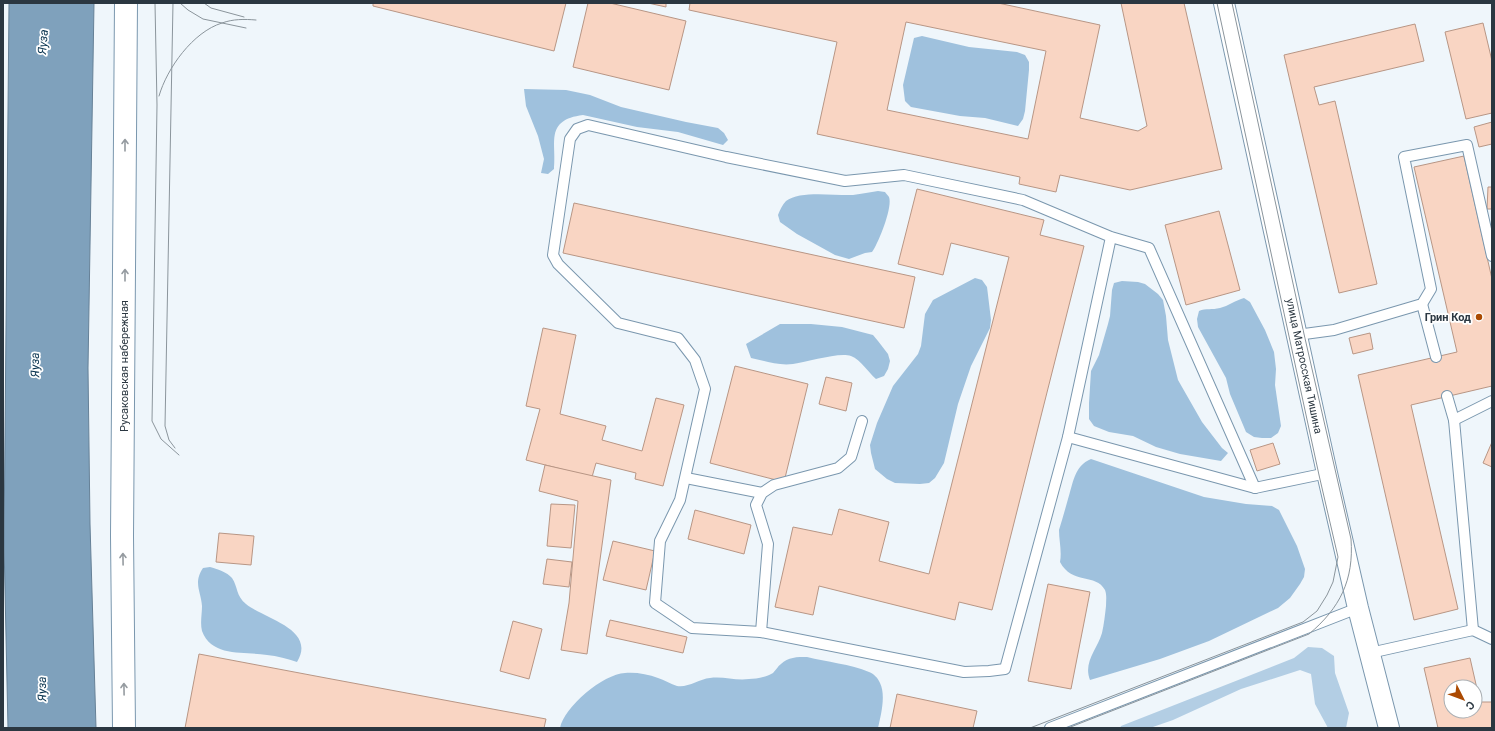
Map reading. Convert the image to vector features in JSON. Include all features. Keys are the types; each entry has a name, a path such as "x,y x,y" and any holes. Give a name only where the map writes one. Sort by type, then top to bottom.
{"main road":[{"name":"Русаковская набережная","path":"124,728 122,536 126,3"}],"street":[{"name":"улица Матросская Тишина","path":"1226,4 1327,473 1358,608 1389,728"}],"lane":[{"path":"1111,237 1068,437 1004,669 964,672 761,632 692,628 655,603 660,541 680,500 705,389 695,360 678,338 618,323 558,264 553,255 570,139 577,129 588,125 845,181 904,175 1023,200 1111,237 1149,248 1255,488"},
{"path":"1297,335 1334,330 1422,304 1431,289 1404,157 1467,145 1492,256"},
{"path":"1422,304 1436,357"},
{"path":"1447,396 1454,420 1473,630"},
{"path":"1454,420 1492,401"},
{"path":"761,632 768,544 756,505 762,493 774,486 838,468 851,457 862,421"},
{"path":"1068,437 1255,488 1327,473"},
{"path":"686,478 762,493"},
{"path":"1050,728 1358,608"},
{"path":"1370,653 1473,630 1492,639"}],"shaded area":[{"path":"922,36 969,47 1017,52 1025,55 1029,62 1029,70 1025,111 1023,119 1018,126 985,118 960,116 911,107 905,101 903,85 914,38"},
{"path":"524,89 566,90 590,95 621,107 718,128 724,133 728,140 723,145 678,132 637,127 583,115 562,122 557,127 554,142 554,169 548,174 541,173 544,159 538,136 526,106"},
{"path":"878,191 885,192 889,197 890,202 881,234 872,252 849,259 835,255 797,234 780,222 778,215 786,201 800,196 818,194 853,195"},
{"path":"975,278 982,280 987,287 991,320 990,328 971,366 958,404 944,463 935,478 929,483 895,483 887,479 875,469 870,445 877,423 893,386 918,354 921,346 925,314 933,300"},
{"path":"1122,281 1145,284 1163,300 1168,340 1178,380 1202,422 1222,448 1228,453 1221,461 1180,454 1156,447 1133,436 1109,432 1094,426 1089,419 1091,371 1099,355 1108,324 1114,283"},
{"path":"1244,298 1250,302 1265,330 1274,352 1276,369 1275,385 1281,426 1278,433 1271,438 1254,437 1246,432 1230,394 1226,378 1198,327 1197,319 1199,311 1220,308"},
{"path":"780,324 811,324 842,327 873,335 888,354 890,361 888,369 884,376 876,379 861,363 851,356 831,356 800,363 788,364 772,363 751,358 746,344"},
{"path":"1091,459 1204,497 1246,504 1272,506 1279,510 1297,546 1305,569 1304,577 1300,584 1290,598 1278,608 1209,641 1160,659 1090,680 1088,667 1102,633 1106,606 1106,592 1101,585 1096,582 1071,574 1065,569 1060,562 1061,554 1059,530 1075,476 1081,466"},
{"path":"210,567 225,572 232,578 240,598 246,604 286,626 294,633 300,641 301,651 297,662 271,655 230,652 213,646 207,640 201,628 202,606 198,587 198,578 203,568"},
{"path":"1308,647 1322,648 1334,656 1335,673 1349,713 1346,728 1328,728 1315,704 1311,674 1300,670 1241,689 1173,720 1150,728 1120,728 1121,726 1294,658"},
{"path":"796,657 807,657 854,667 876,676 883,693 878,728 560,728 569,711 586,693 606,679 616,675 625,673 642,674 681,686 710,678 761,678 773,673 787,660"}],"water":[{"name":"Яуза","path":"9,3 94,3 88,368 90,524 96,728 8,728 4,544"}],"building":[{"path":"373,3 566,3 554,51 373,6"},
{"path":"588,3 610,3 686,21 669,90 573,67"},
{"path":"648,3 666,3 666,7"},
{"path":"690,3 998,3 1100,25 1080,118 1138,131 1147,126 1121,3 1184,3 1222,169 1130,190 1060,175 1056,192 1019,184 1020,177 817,134 837,42 689,10","holes":["906,22 1046,51 1028,139 887,110"]},
{"path":"1483,23 1492,61 1492,113 1466,119 1445,32"},
{"path":"1415,24 1424,61 1314,87 1319,105 1335,101 1377,284 1339,293 1284,55"},
{"path":"1492,122 1492,144 1479,147 1474,127"},
{"path":"1464,156 1492,279 1492,386 1411,405 1458,609 1414,620 1358,375 1457,352 1414,167"},
{"path":"1488,187 1492,187 1492,209 1487,209"},
{"path":"917,189 1044,220 1040,235 1084,246 992,610 959,602 955,620 819,586 813,615 775,607 793,527 832,535 839,509 889,522 879,561 929,574 1009,257 951,243 943,275 898,264"},
{"path":"574,203 915,277 904,328 563,253"},
{"path":"1219,211 1240,290 1186,305 1165,225"},
{"path":"543,328 576,335 560,414 606,426 602,440 642,451 656,398 684,405 663,486 635,479 636,473 596,463 592,477 526,460 540,409 526,406"},
{"path":"1370,333 1373,349 1353,354 1349,338"},
{"path":"735,366 808,384 784,482 710,463"},
{"path":"826,377 852,383 846,411 819,404"},
{"path":"1492,442 1492,467 1483,463"},
{"path":"1273,443 1280,464 1257,471 1250,450"},
{"path":"545,465 611,480 587,654 561,650 569,603 578,501 539,491"},
{"path":"551,504 575,505 571,548 547,546"},
{"path":"695,510 751,525 744,554 688,539"},
{"path":"219,533 254,536 251,565 216,562"},
{"path":"613,541 655,551 646,590 603,580"},
{"path":"547,559 572,562 569,587 543,584"},
{"path":"1048,584 1090,592 1071,689 1028,681"},
{"path":"610,620 687,637 683,653 606,636"},
{"path":"513,621 542,629 529,679 500,671"},
{"path":"199,654 546,719 544,728 185,728"},
{"path":"1470,658 1475,679 1443,679 1443,719 1483,719 1483,702 1492,702 1492,728 1438,728 1424,668"},
{"path":"897,694 977,711 973,728 890,728"}],"tram line":[{"path":"155,3 157,105 152,421 161,439 179,455"},
{"path":"173,3 165,426 169,440 175,448"},
{"path":"180,3 203,19 246,28"},
{"path":"204,3 211,8 244,17"},
{"path":"1030,728 1303,622 1317,611 1333,582 1338,557 1217,3"},
{"path":"1068,728 1309,634 1320,624 1337,603 1343,592 1350,567 1351,539 1304,334 1232,3"},
{"path":"159,96 168,74 175,63 191,43 201,34 226,22 247,19 256,20"}],"place":[{"name":"Грин Код","path":"1479,317"}]}
